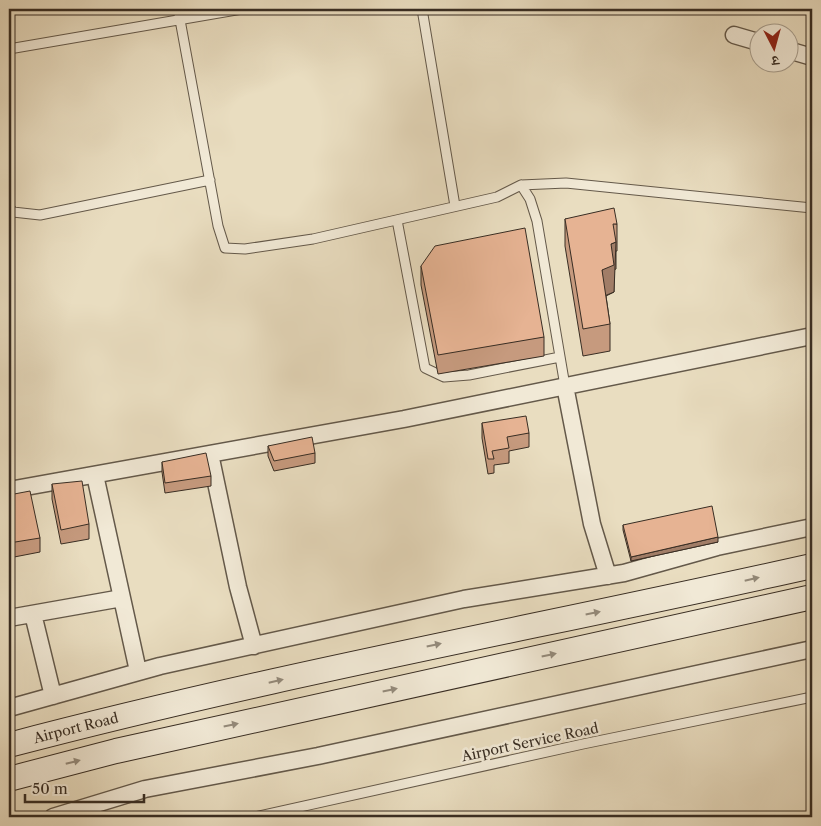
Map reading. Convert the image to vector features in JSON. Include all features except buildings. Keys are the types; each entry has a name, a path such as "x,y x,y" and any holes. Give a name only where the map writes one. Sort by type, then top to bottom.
{"street":[{"path":"734,35 748,39"},
{"path":"798,53 812,57"},
{"path":"9,490 404,419 812,336"},
{"path":"565,386 592,524 608,576"},
{"path":"210,454 238,587 254,646"},
{"path":"95,474 138,671"},
{"path":"9,708 138,671 464,599 608,576 717,547 812,527"},
{"name":"Airport Road","path":"9,746 142,710 460,640 661,600 812,566"},
{"path":"9,779 116,751 812,597"},
{"path":"9,618 122,598"},
{"path":"33,614 53,696"},
{"path":"53,817 146,789 318,756 812,650"}],"lane":[{"path":"178,9 210,180 225,248 245,249 313,239 497,197 521,185 566,183 812,208"},
{"path":"9,49 242,9"},
{"path":"422,9 455,206"},
{"path":"9,207 13,212 40,215 210,180"},
{"path":"521,185 530,200 537,221 565,386"},
{"path":"397,220 425,368 444,377 469,375 560,357"},
{"name":"Airport Service Road","path":"255,817 583,744 812,697"}]}
